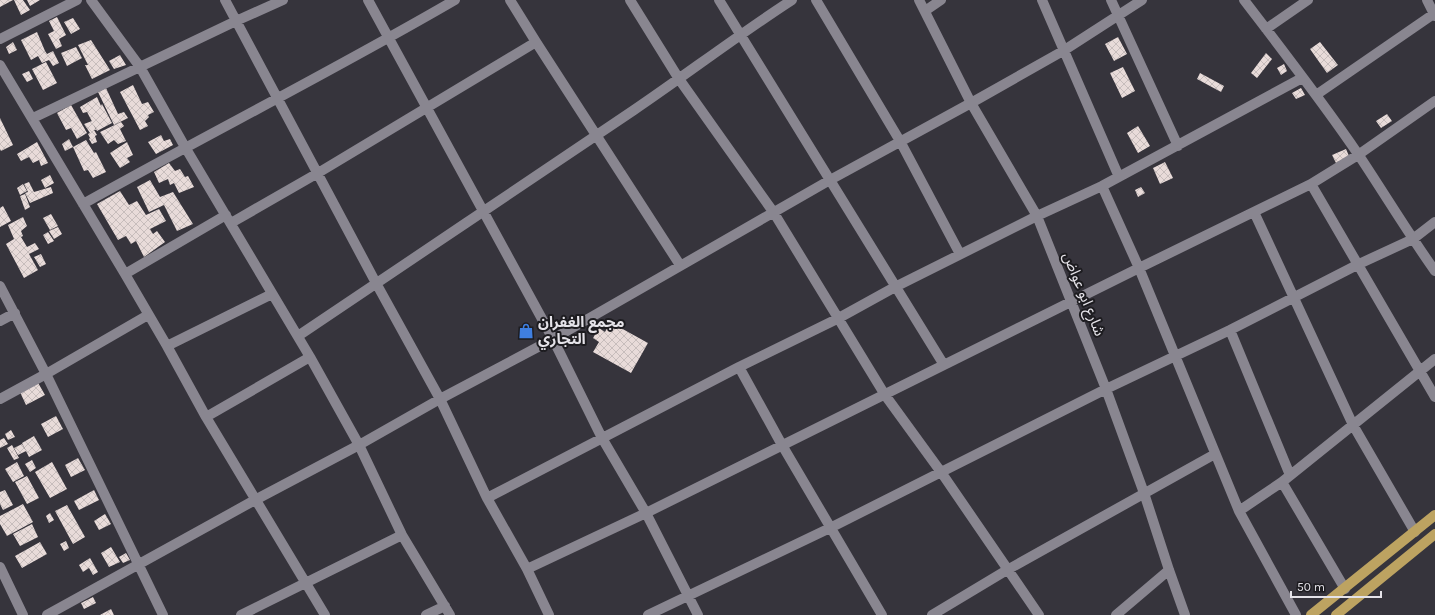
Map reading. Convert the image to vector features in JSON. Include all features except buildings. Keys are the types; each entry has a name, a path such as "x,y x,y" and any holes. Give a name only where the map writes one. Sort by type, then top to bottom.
{"main road":[{"path":"1311,615 1435,515"},
{"path":"1336,615 1435,534"}],"street":[{"path":"0,39 77,0"},
{"path":"91,0 140,67 185,147 298,336 359,445 402,535 450,615"},
{"path":"225,0 376,283 440,399 487,498 527,569 549,615"},
{"path":"33,118 283,0"},
{"path":"368,0 553,339 602,438 646,513 698,615"},
{"path":"83,204 185,147 389,38 455,0"},
{"path":"510,0 680,265"},
{"path":"630,0 679,79 774,213 884,395 941,472 1039,615"},
{"path":"719,0 894,287 944,365"},
{"path":"298,336 596,136 679,79 740,34 792,0"},
{"path":"816,0 900,141 960,254"},
{"name":"شارع ابو عواض","path":"919,0 971,103 1037,216 1106,389 1144,493 1185,615"},
{"path":"925,11 941,0"},
{"path":"1042,0 1119,177"},
{"path":"1111,0 1178,146"},
{"path":"47,615 255,500 359,445 440,399 553,339 830,180 1063,51 1142,0"},
{"path":"1244,0 1285,52 1302,78 1316,95 1435,271"},
{"path":"1266,29 1308,0"},
{"path":"1316,95 1435,14 1427,0"},
{"path":"126,274 318,173 536,42"},
{"path":"0,65 126,274 206,417 325,615"},
{"path":"487,498 739,367 837,318 894,287 1037,216 1102,186 1302,78"},
{"path":"527,569 646,513 1139,268 1312,184 1358,155 1435,101"},
{"path":"1312,184 1435,397"},
{"path":"1102,186 1139,268 1239,511 1296,615"},
{"path":"1254,212 1353,425 1415,532"},
{"path":"648,615 830,528 1106,389 1230,330 1359,264 1413,239 1435,222"},
{"path":"0,286 46,374 163,615"},
{"path":"167,346 272,294"},
{"path":"0,321 15,313"},
{"path":"0,399 148,315"},
{"path":"1230,330 1290,475"},
{"path":"206,417 310,357"},
{"path":"1239,511 1282,482 1435,359"},
{"path":"739,367 782,445 882,615"},
{"path":"932,615 1007,570 1215,454"},
{"path":"1282,482 1344,589"},
{"path":"241,615 402,535"},
{"path":"0,567 23,615"},
{"path":"1116,615 1169,570"},
{"path":"426,615 445,606"}],"place":[{"name":"مجمع الغفران التجاري","path":"526,331"}]}
